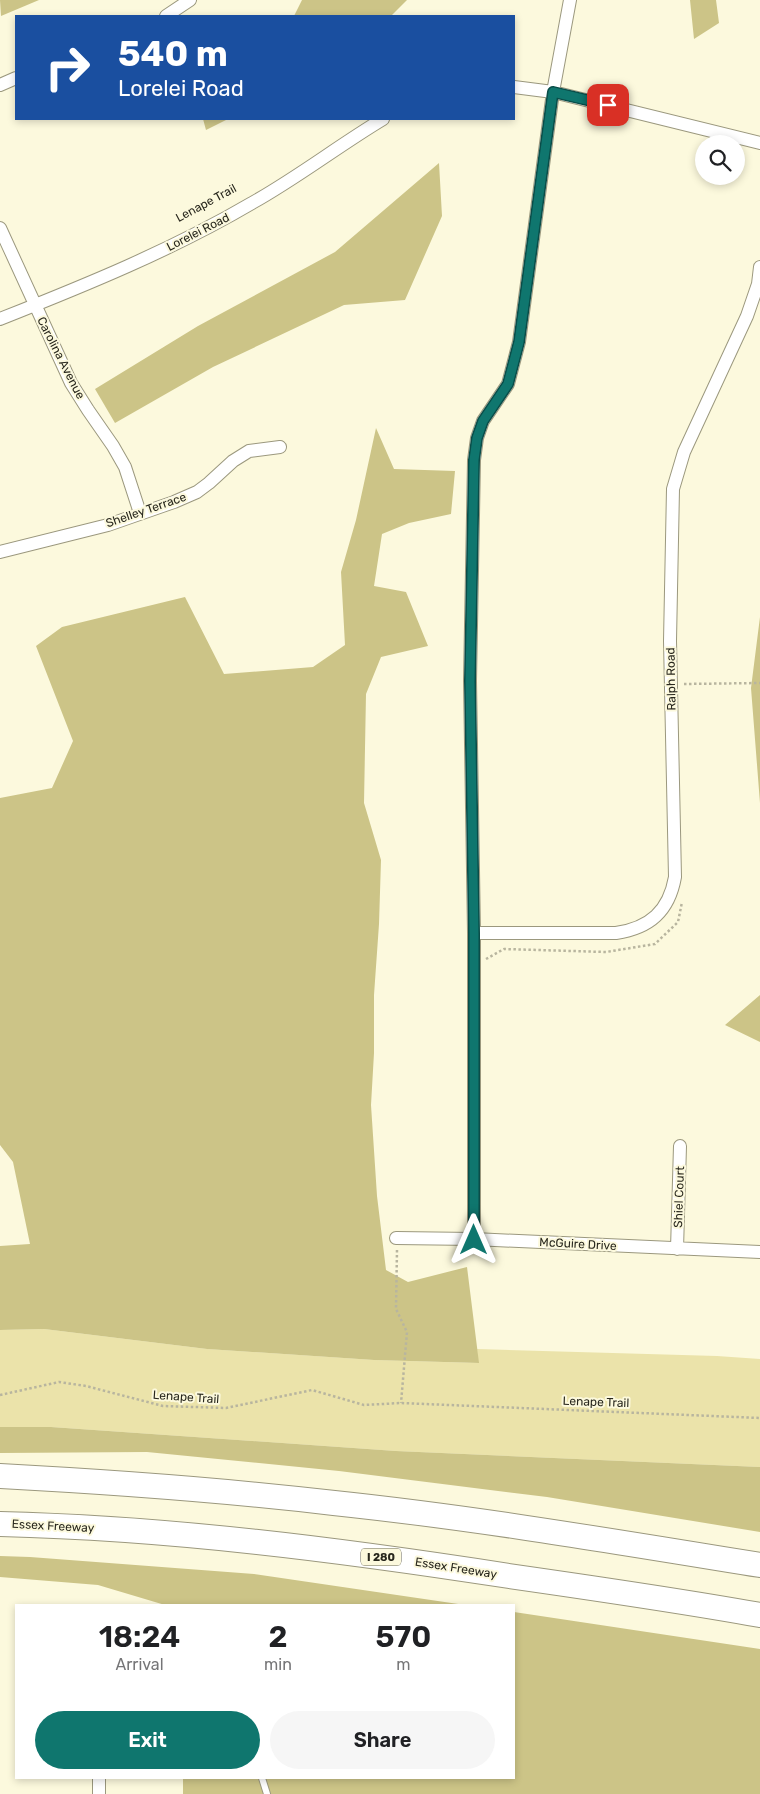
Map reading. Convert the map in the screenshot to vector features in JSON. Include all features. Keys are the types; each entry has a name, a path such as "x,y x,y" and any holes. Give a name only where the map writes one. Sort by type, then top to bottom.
{"highway":[{"path":"0,1476 224,1491 335,1503 552,1532 760,1565"},
{"name":"Essex Freeway","path":"0,1524 136,1531 255,1542 407,1560 760,1615"}],"street":[{"path":"168,15 190,0"},
{"path":"474,1240 474,933 470,681 474,460 477,438 483,421 508,384 519,342 553,92 570,0"},
{"path":"0,85 15,78"},
{"path":"515,87 553,92 760,142"},
{"name":"Lorelei Road","path":"0,320 92,282 207,228 253,203 381,120"},
{"name":"Carolina Avenue","path":"0,228 71,383 113,446 125,468 140,513"},
{"name":"Ralph Road","path":"474,933 616,934 628,932 651,921 668,901 675,877 670,642 673,489 684,452 747,316 758,284 760,267"},
{"name":"Shelley Terrace","path":"0,552 108,525 174,502 197,492 210,483 233,461 249,452 280,447"},
{"name":"Shiel Court","path":"677,1248 680,1146"},
{"name":"McGuire Drive","path":"396,1238 760,1252"},
{"path":"99,1779 99,1794"}],"lane":[{"path":"262,1779 267,1794"}],"path":[{"path":"396,1238 396,1309 407,1332 401,1403"},
{"name":"Lenape Trail","path":"0,1395 59,1382 86,1386 163,1406 226,1408 312,1390 364,1405 401,1403 760,1418"}],"shaded area":[{"path":"0,0 39,0 1,16"},
{"path":"302,0 407,0 392,15 294,15"},
{"path":"690,0 716,0 719,23 694,39"},
{"path":"203,120 226,120 206,130"},
{"path":"439,163 442,216 405,300 344,305 213,367 115,423 95,389 198,326 335,252"},
{"path":"376,428 394,469 455,471 451,514 409,523 382,534 374,586 406,592 428,646 381,657 366,694 364,803 381,860 371,1105 377,1196 386,1270 408,1282 467,1267 479,1363 374,1360 207,1349 44,1329 0,1330 0,1246 30,1244 13,1162 0,1145 0,798 52,788 73,741 36,646 62,627 185,597 224,674 313,667 345,645 341,572 356,520"},
{"path":"760,617 760,803 751,688"},
{"path":"760,995 760,1042 725,1025"},
{"path":"44,1329 207,1349 374,1360 478,1363 477,1349 760,1359 760,1467 396,1451 51,1427 0,1427 0,1330"},
{"path":"0,1427 51,1427 396,1451 760,1467 760,1532 547,1497 339,1471 147,1452 0,1453"},
{"path":"0,1556 30,1557 254,1574 458,1604 162,1604 98,1585 0,1577"},
{"path":"515,1612 760,1649 760,1794 183,1794 183,1779 515,1779"}],"route":[{"path":"474,1240 474,933 470,681 474,460 477,438 483,421 508,384 519,342 553,92 608,105"}]}
